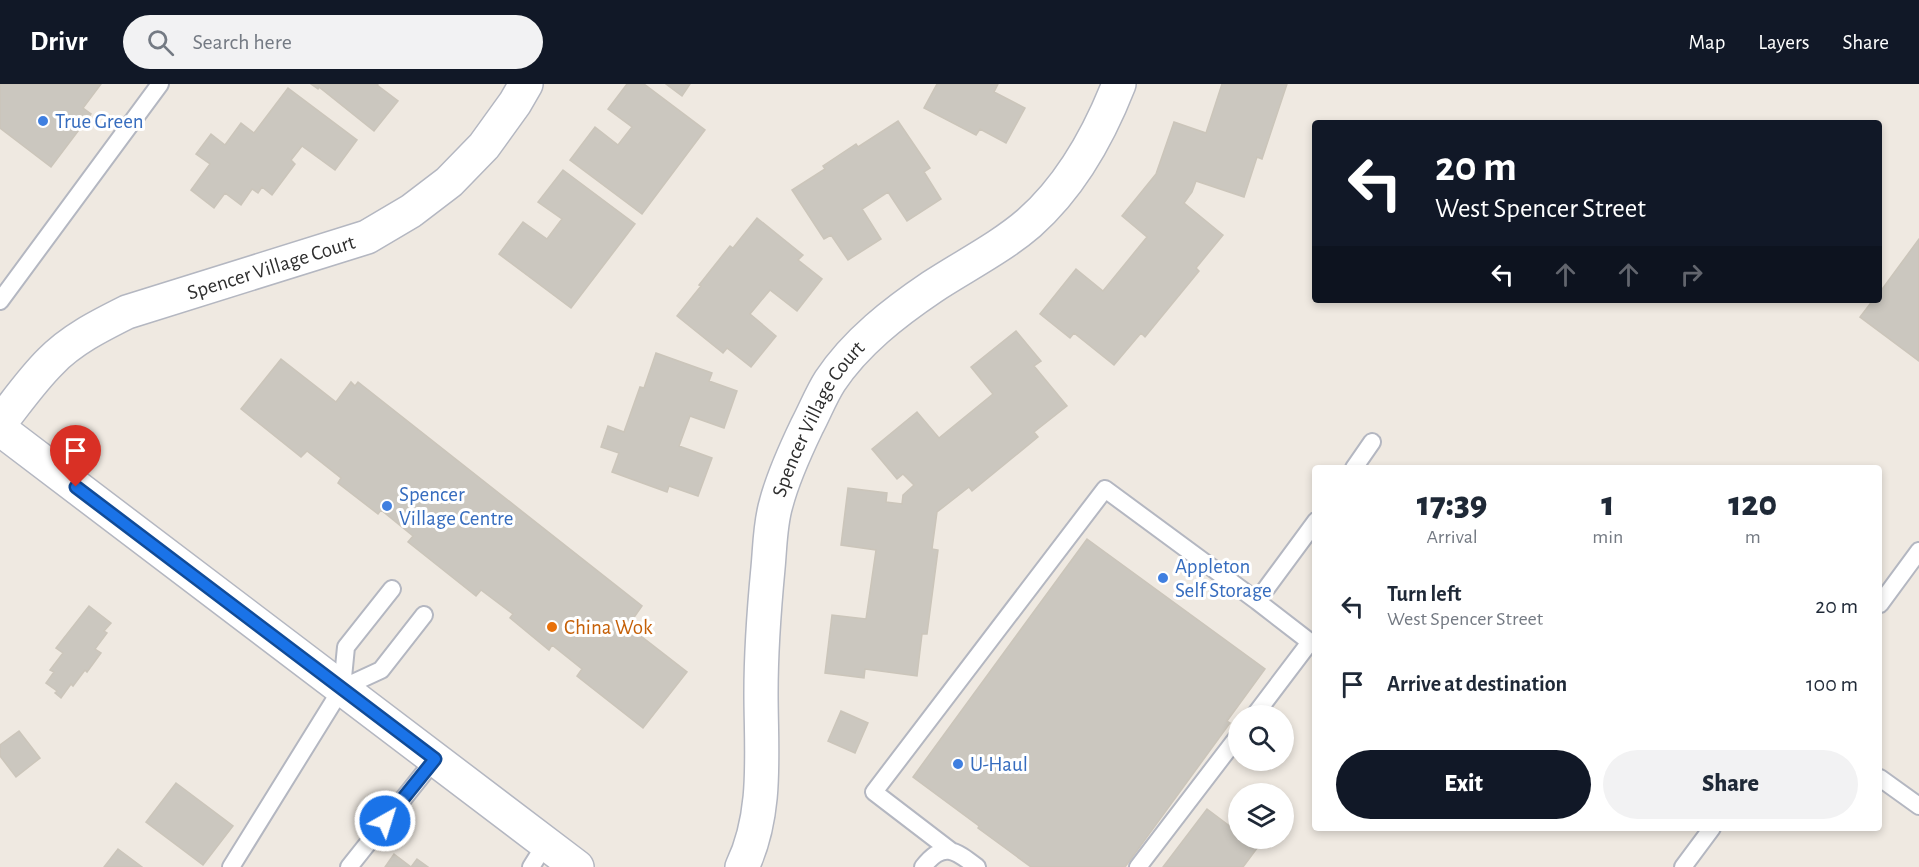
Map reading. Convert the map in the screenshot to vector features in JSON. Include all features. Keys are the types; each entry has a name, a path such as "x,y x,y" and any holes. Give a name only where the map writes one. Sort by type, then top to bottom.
{"street":[{"name":"Spencer Village Court","path":"0,423 49,363 71,343 95,328 127,312 367,237 411,211 449,182 484,146 526,84"},
{"name":"Spencer Village Court","path":"742,867 754,834 761,795 760,672 766,583 775,505 789,465 807,427 830,381 858,347 883,322 933,286 985,255 1011,236 1028,223 1060,191 1104,121 1119,84"},
{"path":"0,429 435,759 539,855 577,867"}],"lane":[{"path":"0,299 160,84"},
{"path":"1356,465 1372,442"},
{"path":"977,867 951,851 874,792 1105,489 1310,642 1262,705"},
{"path":"1257,601 1312,526"},
{"path":"1882,601 1919,551"},
{"path":"231,867 342,688 346,647 392,589"},
{"path":"342,688 381,670 424,615"},
{"path":"1138,867 1228,749"},
{"path":"349,867 435,759"},
{"path":"1882,779 1919,806"},
{"path":"1683,867 1710,831"},
{"path":"924,867 931,856 940,851 951,851"}],"building":[{"name":"True Green","path":"0,84 101,84 83,108 91,114 51,167 0,128"},
{"path":"311,84 378,84 398,101 374,131 319,87 318,89"},
{"path":"627,84 644,84 705,130 642,214 570,160 595,127 618,145 632,127 608,109"},
{"path":"666,84 690,84 682,96"},
{"path":"937,84 998,84 994,92 1025,108 1006,143 980,129 976,135 924,108"},
{"path":"1222,84 1287,84 1262,159 1257,157 1244,197 1196,181 1184,203 1223,235 1196,268 1199,271 1145,337 1141,333 1114,365 1074,333 1070,338 1040,314 1076,269 1103,291 1147,237 1122,216 1156,174 1174,122 1206,133"},
{"path":"288,88 357,140 335,170 302,146 291,160 295,164 272,195 262,187 258,193 252,189 241,205 225,193 214,208 191,190 210,164 196,154 211,134 225,145 241,123 254,133"},
{"path":"898,121 930,168 924,172 941,199 907,221 888,192 862,209 881,239 848,260 831,235 824,239 792,190 825,169 823,166 856,144 858,147"},
{"path":"563,170 635,224 571,308 499,254 523,222 547,239 562,219 538,202"},
{"path":"757,218 803,255 798,260 822,279 797,311 770,290 750,314 776,336 751,367 727,348 723,353 677,316 730,246 733,248"},
{"path":"1919,239 1919,361 1860,317 1871,303 1882,303 1882,289"},
{"path":"1016,331 1041,361 1034,366 1067,406 1034,432 1038,437 972,491 969,487 937,512 932,549 938,550 927,634 922,634 917,676 865,669 864,678 825,673 832,615 866,619 876,550 841,545 848,488 887,493 886,502 902,504 903,495 914,485 903,474 897,479 872,449 917,412 939,438 993,394 971,367"},
{"path":"656,353 712,373 709,381 737,391 724,428 690,416 679,446 712,458 698,496 669,486 667,492 612,472 619,453 601,447 608,426 624,432 640,387 644,388"},
{"path":"281,359 336,402 351,382 355,386 358,382 642,606 628,626 687,672 643,728 577,676 582,669 552,645 549,650 510,618 513,614 481,590 476,596 408,542 413,536 381,510 378,514 338,483 341,478 307,451 301,457 241,409"},
{"path":"1087,539 1265,669 1239,705 1228,705 1228,726 1125,867 1031,867 913,777"},
{"path":"89,606 111,623 104,631 107,633 95,649 101,653 87,672 85,670 73,686 71,684 61,698 55,693 57,691 46,683 54,672 50,670 63,653 56,648"},
{"path":"841,711 868,723 855,753 828,741"},
{"path":"19,731 40,758 16,777 0,756 0,745"},
{"path":"176,783 233,826 203,865 146,822"},
{"path":"1207,809 1228,825 1228,849 1256,849 1243,867 1163,867"},
{"path":"118,849 142,867 104,867"},
{"path":"394,854 411,867 385,867"},
{"path":"417,859 428,867 411,867"}],"place":[{"name":"True Green","path":"43,121"},
{"name":"Spencer Village Centre","path":"387,506"},
{"name":"Appleton Self Storage","path":"1163,578"},
{"name":"China Wok","path":"552,627"},
{"name":"U-Haul","path":"958,764"}],"route":[{"path":"76,487 435,759 385,821"}]}
